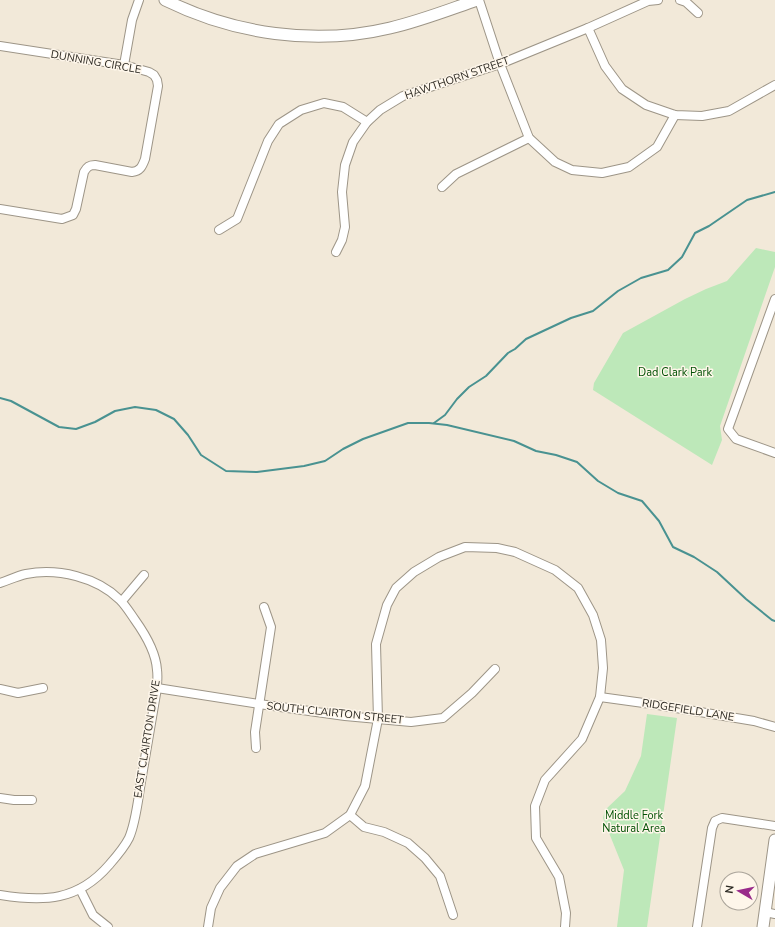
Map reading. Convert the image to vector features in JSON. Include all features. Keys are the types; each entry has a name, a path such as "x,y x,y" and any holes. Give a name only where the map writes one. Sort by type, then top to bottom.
{"main road":[{"path":"165,0 181,8 234,26 278,34 328,36 354,34 389,28 420,20 478,0"},
{"path":"763,927 770,913 775,840"}],"street":[{"path":"124,65 132,20 139,0"},
{"path":"478,0 500,64 529,138 555,162 572,170 602,173 629,168 657,147 675,115"},
{"name":"HAWTHORN STREET","path":"336,252 342,240 345,228 342,192 345,165 353,142 367,122 380,110 403,96 500,64 588,28 648,1 658,0"},
{"path":"680,0 686,2 698,13"},
{"path":"588,28 604,66 622,89 646,106 675,115 702,116 730,111 775,85"},
{"name":"DUNNING CIRCLE","path":"0,46 124,65 149,72 154,75 158,86 145,160 142,167 137,171 132,172 90,165 84,172 76,209 72,215 62,219 0,209"},
{"path":"219,230 237,219 268,141 279,124 301,110 324,103 343,107 367,122"},
{"path":"442,187 456,174 529,138"},
{"path":"775,299 728,429 736,438 775,453"},
{"path":"208,927 211,908 220,888 237,866 255,854 325,833 350,815 365,786 378,719 376,644 387,605 396,588 414,572 439,557 465,547 498,548 515,552 555,570 578,588 593,615 601,640 603,668 600,697 582,739 544,780 535,806 536,838 558,877 566,914 565,927"},
{"name":"EAST CLAIRTON DRIVE","path":"0,583 27,574 37,573 58,573 82,577 92,581 112,592 122,601 145,633 152,650 157,669 157,688 135,817 129,838 118,855 100,876 80,889 62,896 20,898 0,895"},
{"path":"122,601 144,575"},
{"path":"256,748 255,732 271,626 264,607"},
{"name":"SOUTH CLAIRTON STREET","path":"157,688 345,716 411,722 443,718 472,693 496,669"},
{"path":"0,689 18,693 43,688"},
{"name":"RIDGEFIELD LANE","path":"600,697 754,721 775,727"},
{"path":"0,798 32,800"},
{"path":"350,815 364,827 384,832 408,843 425,858 440,876 453,915"},
{"path":"697,927 712,828 715,821 722,818 775,826"},
{"path":"80,889 93,915 108,927"}],"green space":[{"name":"Dad Clark Park","path":"756,248 775,252 775,267 720,426 722,440 712,465 593,390 594,383 623,333 685,299 727,281"},
{"name":"Middle Fork Natural Area","path":"647,714 677,718 647,927 617,927 624,870 603,818 605,810 625,791 641,756"}],"waterway":[{"path":"434,423 445,415 457,399 469,387 486,376 508,353 526,339 571,318 593,311 618,291 641,278 668,270 682,257 695,233 709,226 747,200 775,192"},
{"path":"0,398 11,401 59,427 76,429 95,422 115,411 135,407 156,410 174,419 188,435 201,455 226,471 257,472 304,466 325,461 343,449 363,439 408,423 447,425 514,441 536,451 556,455 577,462 598,481 618,493 642,501 659,521 673,547 694,557 717,572 746,599 775,621"}]}
